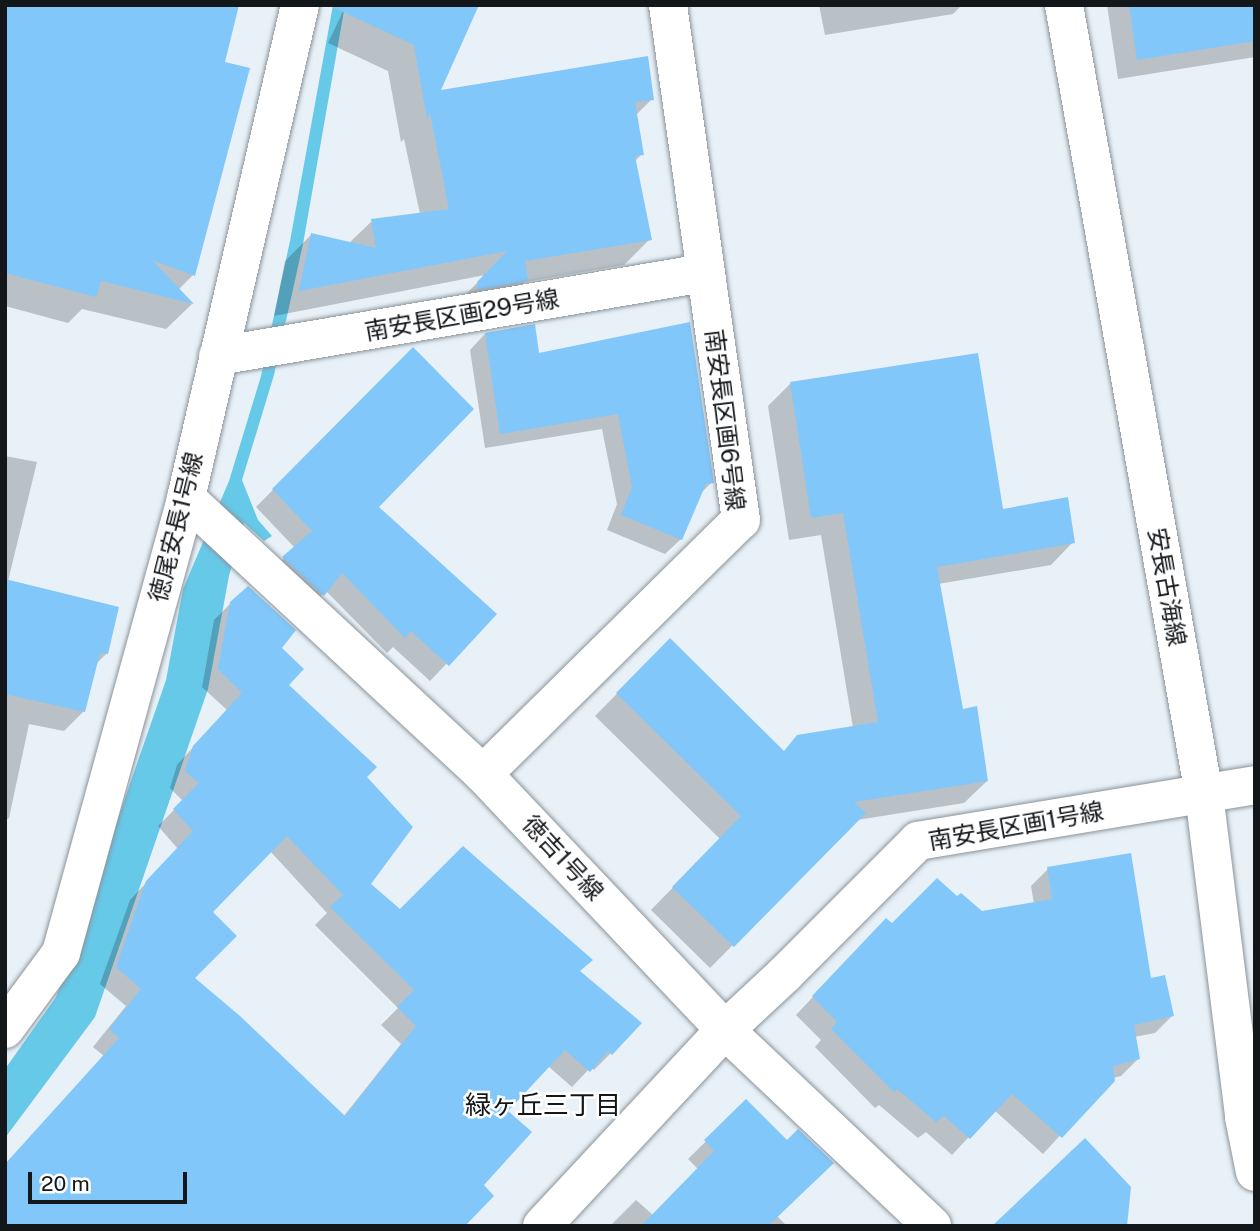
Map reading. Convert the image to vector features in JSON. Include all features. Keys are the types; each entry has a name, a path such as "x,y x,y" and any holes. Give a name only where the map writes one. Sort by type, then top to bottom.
{"street":[{"name":"徳尾安長1号線","path":"5,1029 61,953 186,498 300,5"},
{"name":"南安長区画6号線","path":"483,774 741,520 668,5"},
{"name":"安長古海線","path":"1064,5 1204,794 1244,1117 1255,1172"},
{"name":"南安長区画29号線","path":"218,356 706,273"},
{"name":"徳吉1号線","path":"186,498 483,774 724,1030 932,1226"},
{"name":"南安長区画1号線","path":"542,1226 724,1030 785,974 918,841 1255,785"}],"water":[{"path":"333,5 345,5 303,244 274,375 242,480 258,520 272,536 264,541 244,523 229,576 208,689 95,1017 5,1138 5,1069 56,997 166,680 183,589 229,481 261,376 290,241"}],"building":[{"path":"5,5 239,5 225,62 250,68 195,276 152,260 194,304 101,281 96,297 5,273"},
{"path":"328,5 479,5 441,90 648,56 654,100 635,102 644,155 635,156 652,240 525,261 528,281 478,290 477,282 507,251 299,291 311,233 376,248 371,219 449,209 430,113 427,119 414,45"},
{"path":"1129,5 1255,5 1255,41 1137,60"},
{"path":"690,322 714,483 706,484 682,540 621,515 632,487 618,414 500,434 485,333 535,324 539,353"},
{"path":"413,347 474,409 379,507 497,614 449,666 411,631 405,638 342,573 324,596 282,557 312,531 272,489"},
{"path":"978,353 1003,509 1068,497 1075,543 937,567 963,709 977,706 988,781 854,802 866,813 734,947 672,887 741,816 616,693 670,638 784,751 797,735 878,722 843,513 811,518 790,382"},
{"path":"5,579 119,607 108,654 100,653 85,712 5,694"},
{"path":"248,586 296,630 282,648 304,669 289,685 377,767 367,777 413,827 371,884 400,909 463,846 593,960 580,971 642,1023 612,1055 608,1051 590,1072 565,1050 508,1111 532,1132 484,1185 494,1196 465,1226 5,1226 5,1164 119,1038 109,1029 141,989 116,967 146,881 193,831 173,809 199,783 185,771 193,746 242,693 218,669 230,602","holes":["287,836 343,895 330,907 414,990 397,1007 416,1026 345,1116 240,1016 195,978 237,936 213,912"]},
{"path":"1131,853 1151,978 1165,975 1174,1016 1134,1025 1140,1059 1113,1066 1115,1081 1062,1138 1012,1094 970,1139 944,1116 936,1122 897,1089 894,1092 831,1029 837,1022 812,996 886,918 892,923 937,878 957,896 961,893 982,911 1052,899 1047,867"},
{"path":"746,1099 787,1140 798,1129 834,1163 768,1226 641,1226 714,1151 704,1140"},
{"path":"1085,1138 1131,1187 1127,1226 992,1226"}],"district":[{"name":"緑ヶ丘三丁目","path":"543,1105"}]}
